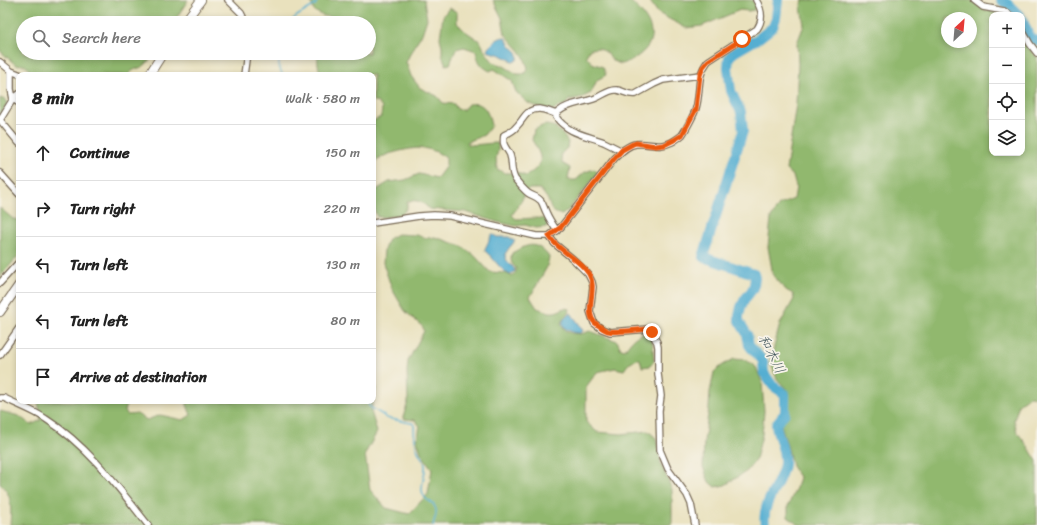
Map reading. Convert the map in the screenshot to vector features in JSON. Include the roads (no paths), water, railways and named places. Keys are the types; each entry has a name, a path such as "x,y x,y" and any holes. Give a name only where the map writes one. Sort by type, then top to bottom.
{"highway":[{"path":"189,16 200,0"},
{"path":"151,72 159,60"},
{"path":"0,312 16,289"}],"street":[{"path":"228,0 242,16"},
{"path":"376,223 419,216 450,216 536,236 549,236 561,227 622,150 636,143 656,146 664,145 682,135 696,109 700,75 703,67 708,61 757,29 762,20 762,14 756,0"},
{"path":"974,0 983,7 1006,12"},
{"path":"1025,35 1037,53"},
{"path":"244,72 246,60"},
{"path":"0,62 16,72"},
{"path":"11,70 10,89 13,99 16,101"},
{"path":"622,150 604,142 577,134 558,120 556,117 557,114 564,108 614,90 632,95 664,80 700,75"},
{"path":"16,96 0,120 16,139"},
{"path":"557,114 542,109 531,111 523,117 517,127 504,135 503,141 510,156 512,172 515,178 529,194 540,200 557,231"},
{"path":"0,173 16,190"},
{"path":"549,236 554,244 573,259 588,274 593,287 590,311 594,323 602,329 610,332 649,329 657,342 660,396 660,450 668,469 687,495 691,504 696,525"},
{"path":"0,283 16,265"},
{"path":"0,355 16,332"},
{"path":"0,398 4,398 44,418 78,443 132,504 148,525"}],"water":[{"path":"504,37 518,54 518,59 514,62 501,55 487,51 495,41"},
{"path":"492,234 497,237 509,237 515,241 505,254 506,259 515,271 510,275 503,270 485,251"},
{"path":"571,313 583,331 581,333 576,333 564,327 563,320"}],"waterway":[{"path":"297,16 315,5 318,0"},
{"name":"和木川","path":"737,150 743,131 741,112 731,91 728,68 729,57 759,38 773,27 776,18 778,0"},
{"path":"1001,0 1016,12"},
{"path":"1025,26 1030,38 1037,41"},
{"path":"279,60 281,72"},
{"name":"和木川","path":"735,156 703,257 754,274 754,285 741,307 739,321 747,334 749,345 763,361 764,373 773,386 785,394 785,413 776,424 783,449 784,464 779,479 768,501 765,525"},
{"path":"368,404 386,418 414,424 416,446 425,464 422,485 423,495 434,504 436,510 433,525"}]}
